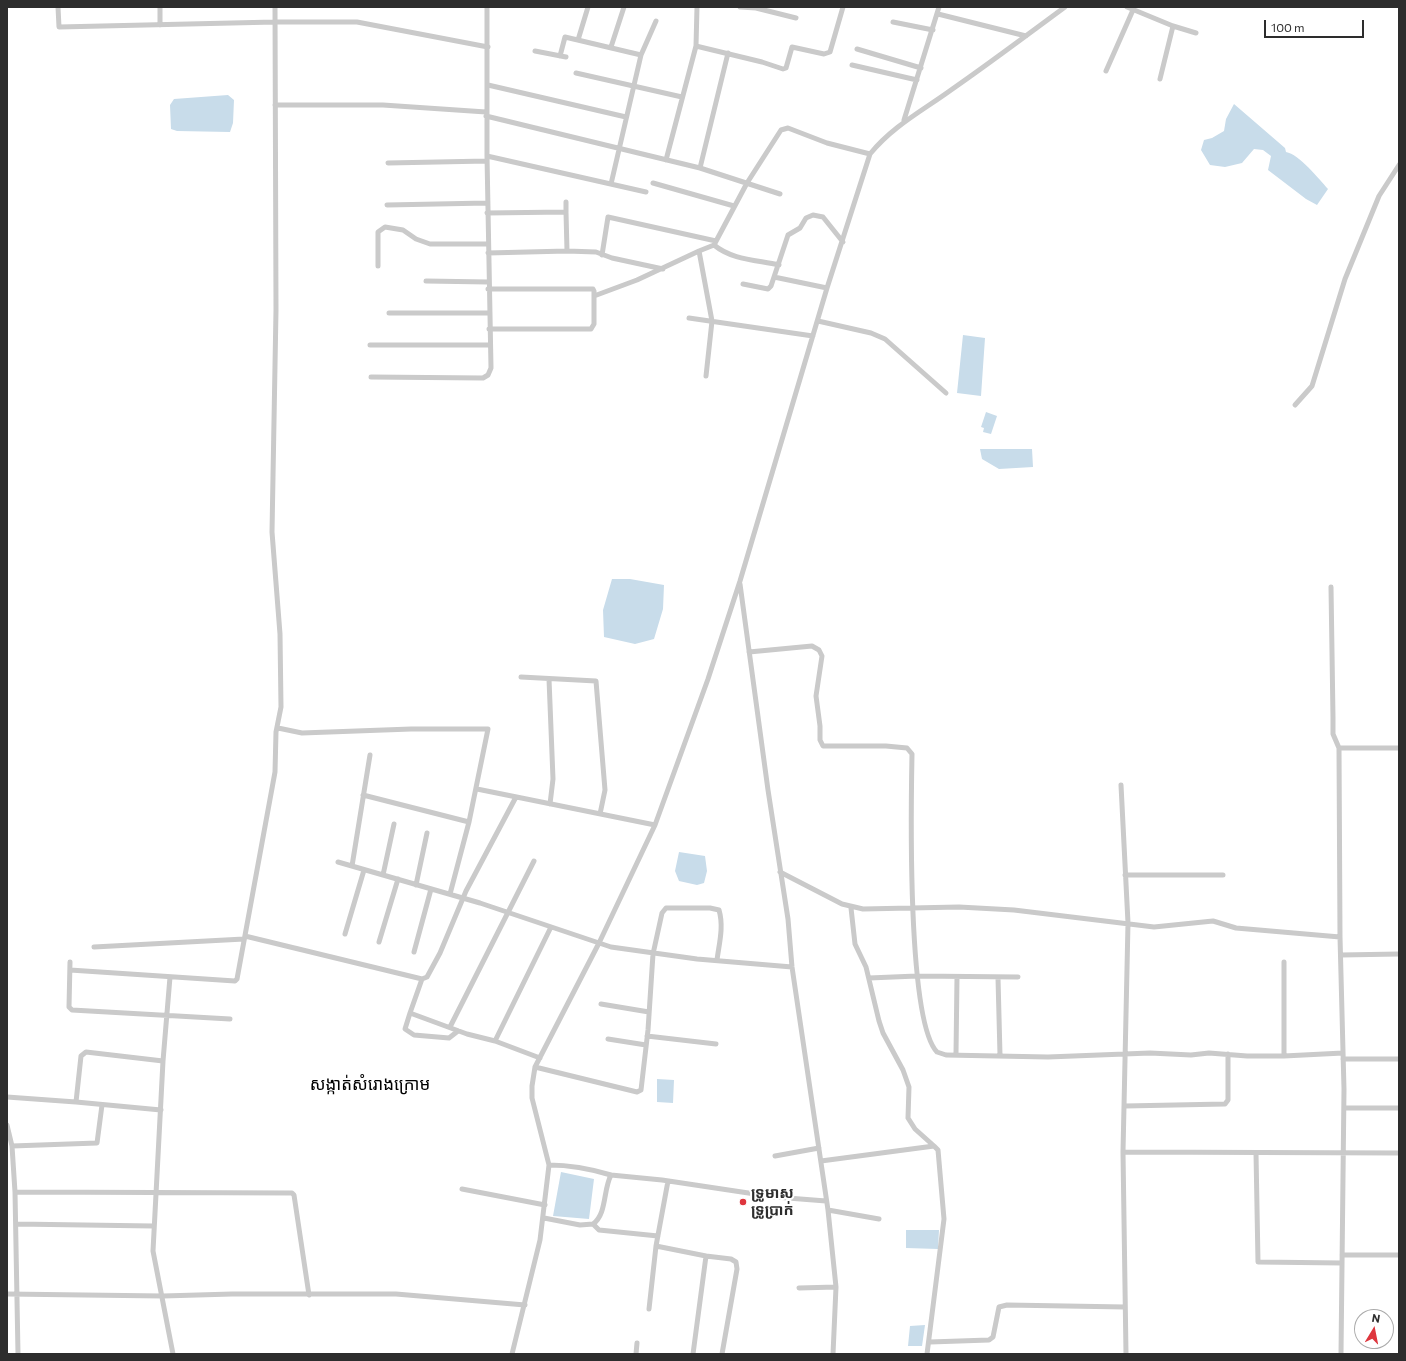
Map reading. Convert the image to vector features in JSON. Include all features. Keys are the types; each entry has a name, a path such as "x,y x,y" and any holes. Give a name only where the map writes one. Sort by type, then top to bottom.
{"street":[{"path":"58,7 59,27 274,22 357,22 488,46"},
{"path":"160,7 160,25"},
{"path":"70,970 236,980 275,772 281,707 280,634 272,532 276,310 275,7"},
{"path":"371,377 483,378 488,375 491,368 488,289 486,114 488,85 487,7"},
{"path":"578,40 588,7"},
{"path":"611,48 624,7"},
{"path":"666,160 696,46 697,7"},
{"path":"740,7 757,8 796,18"},
{"path":"696,46 781,69 786,68 792,47 827,54 830,52 843,7"},
{"path":"904,120 940,7"},
{"path":"512,1354 525,1305 544,1218 548,1165 532,1098 535,1067 599,943 655,825 708,679 740,581 813,336 870,154 881,140 904,120 937,101 1065,7"},
{"path":"1127,7 1173,26 1196,33"},
{"path":"1106,71 1133,10"},
{"path":"938,14 1026,36"},
{"path":"611,184 641,55 656,21"},
{"path":"893,22 933,30"},
{"path":"1160,79 1173,26"},
{"path":"560,56 565,37 641,55"},
{"path":"857,49 920,68"},
{"path":"535,51 566,57"},
{"path":"700,168 728,54"},
{"path":"852,65 917,80"},
{"path":"576,73 682,97"},
{"path":"488,85 626,117"},
{"path":"275,105 383,104 486,114 700,168 780,194"},
{"path":"594,296 663,269 715,243 747,183 784,128 788,128 827,143 870,154"},
{"path":"388,163 487,158 646,192"},
{"path":"1295,405 1312,386 1345,279 1379,196 1399,165"},
{"path":"654,183 734,206"},
{"path":"566,202 567,251"},
{"path":"387,205 487,203"},
{"path":"488,213 566,212"},
{"path":"743,284 768,289 771,286 788,235 800,228 806,218 813,215 823,217 843,242"},
{"path":"602,255 608,217 715,243 722,252 733,256 779,264"},
{"path":"378,266 378,232 384,227 403,230 416,239 430,244 488,244"},
{"path":"699,251 712,321 706,376"},
{"path":"488,252 596,252 602,255 663,269"},
{"path":"774,277 828,288"},
{"path":"426,281 488,282"},
{"path":"488,289 593,289 594,296 594,324 591,329 489,329"},
{"path":"389,313 489,313"},
{"path":"689,318 813,336"},
{"path":"818,321 871,333 885,339 946,392"},
{"path":"370,345 490,345"},
{"path":"740,581 780,872 788,919 792,967 828,1210 836,1287 833,1354"},
{"path":"1331,587 1332,718 1333,734 1339,748 1340,937 1342,955 1344,1108 1341,1354"},
{"path":"749,652 812,646 819,650 822,656 816,696 820,726 820,740 823,746 886,746 907,748 912,754 913,908 917,976 929,1037 933,1047 940,1054 1048,1057 1150,1053 1284,1056 1343,1053"},
{"path":"521,677 596,681 605,790 600,814"},
{"path":"549,679 553,779 550,804"},
{"path":"278,728 302,733 410,729 488,729 477,789 450,894"},
{"path":"1339,748 1399,748"},
{"path":"352,866 370,755"},
{"path":"1121,785 1128,923 1123,1152 1126,1354"},
{"path":"477,789 655,825"},
{"path":"363,795 469,822"},
{"path":"94,947 245,937 422,979 427,977 440,953 464,898 516,797"},
{"path":"383,875 394,824"},
{"path":"416,885 427,833"},
{"path":"450,1027 534,861"},
{"path":"338,862 464,898 611,947 653,954 753,965 792,967"},
{"path":"345,934 364,870"},
{"path":"780,872 851,908 959,907 1014,910 1160,927 1213,921 1236,928 1340,937"},
{"path":"1125,875 1223,875"},
{"path":"379,942 398,879"},
{"path":"414,952 431,889"},
{"path":"535,1067 637,1092 642,1090 653,954 662,912 666,908 710,908 719,910 721,918 717,960"},
{"path":"851,908 855,944 869,978 874,1004 881,1027 903,1070 909,1087 908,1118 915,1128 938,1150 944,1219 930,1342 927,1354"},
{"path":"495,1041 551,927"},
{"path":"1342,955 1399,954"},
{"path":"70,962 69,1007 72,1010 230,1019"},
{"path":"1284,962 1284,1056"},
{"path":"869,978 917,976 1018,977"},
{"path":"170,977 163,1061 153,1226 153,1251 163,1296 173,1354"},
{"path":"956,1054 957,977"},
{"path":"998,978 1000,1055"},
{"path":"422,979 405,1029 414,1034 449,1038 458,1031"},
{"path":"601,1004 649,1012"},
{"path":"410,1013 458,1031 495,1041 540,1058"},
{"path":"647,1036 716,1044"},
{"path":"608,1040 646,1045"},
{"path":"76,1102 81,1056 86,1052 163,1061"},
{"path":"1125,1106 1225,1104 1228,1100 1228,1054"},
{"path":"1343,1059 1399,1059"},
{"path":"7,1097 161,1110"},
{"path":"12,1146 97,1144 102,1105"},
{"path":"1344,1108 1399,1108"},
{"path":"7,1125 12,1146 15,1192 18,1354"},
{"path":"821,1161 934,1146"},
{"path":"775,1156 819,1148"},
{"path":"1123,1152 1399,1153"},
{"path":"1256,1152 1258,1262 1342,1263"},
{"path":"548,1165 561,1165 598,1171 611,1175 668,1181 775,1197 826,1201"},
{"path":"544,1218 580,1225 593,1224 600,1216 607,1183 611,1175"},
{"path":"649,1310 656,1246 668,1181"},
{"path":"462,1189 545,1205"},
{"path":"15,1192 292,1192 294,1195 309,1295"},
{"path":"828,1210 879,1219"},
{"path":"16,1224 153,1226"},
{"path":"593,1224 599,1230 658,1236"},
{"path":"656,1246 706,1256 731,1258 736,1262 737,1269 722,1354"},
{"path":"1342,1255 1399,1255"},
{"path":"693,1354 706,1256"},
{"path":"799,1288 836,1287"},
{"path":"7,1294 163,1296 232,1294 396,1294 525,1305"},
{"path":"930,1342 989,1340 993,1337 999,1307 1007,1305 1125,1307"},
{"path":"636,1354 637,1343"}],"water":[{"path":"228,95 234,100 233,123 230,132 177,131 171,129 170,105 174,99"},
{"path":"1234,104 1285,148 1286,152 1297,157 1303,162 1328,189 1317,205 1306,199 1268,170 1271,156 1263,150 1254,149 1242,163 1225,167 1210,165 1201,150 1204,140 1212,138 1224,131 1226,119"},
{"path":"963,335 985,338 981,396 957,393"},
{"path":"986,412 997,416 991,434 983,432 984,428 981,427"},
{"path":"980,449 1032,449 1033,467 999,469 982,459"},
{"path":"612,579 630,579 664,585 663,609 654,639 635,644 604,637 603,610"},
{"path":"679,852 705,856 707,871 704,883 697,885 679,881 675,871"},
{"path":"657,1079 674,1080 673,1103 657,1102"},
{"path":"561,1172 594,1179 589,1219 553,1216"},
{"path":"906,1230 939,1230 938,1249 906,1248"},
{"path":"925,1325 922,1346 908,1346 910,1326"}],"place":[{"name":"ទ្រូមាស ទ្រូប្រាក់","path":"743,1202"}],"district":[{"name":"សង្កាត់សំរោងក្រោម","path":"370,1084"}]}
